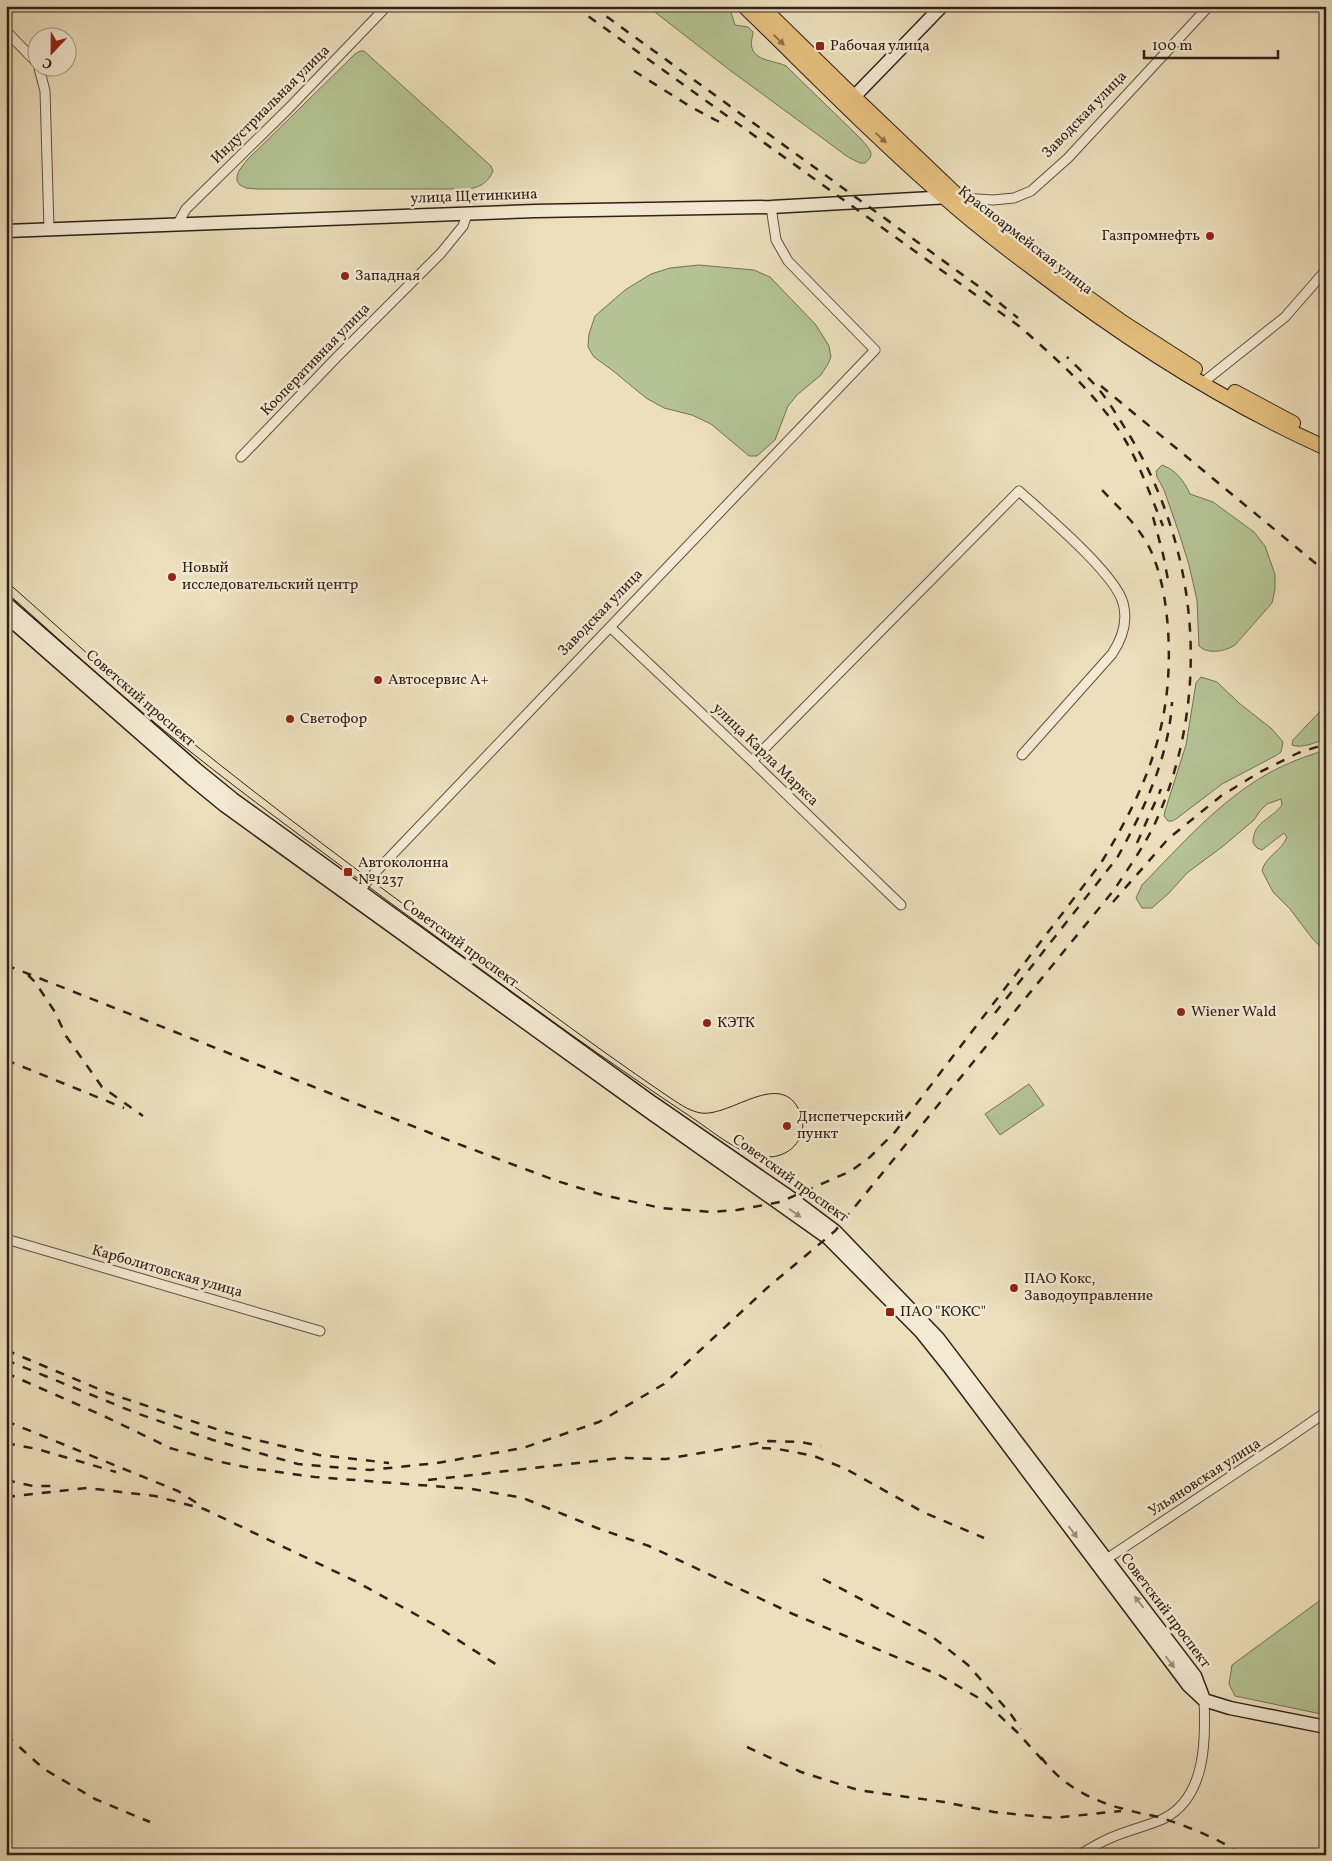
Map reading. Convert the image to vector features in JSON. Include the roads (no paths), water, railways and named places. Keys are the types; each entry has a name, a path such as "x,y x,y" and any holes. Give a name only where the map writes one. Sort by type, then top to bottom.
{"main road":[{"name":"Красноармейская улица","path":"744,6 960,198 1065,281 1204,381 1271,423 1326,448"},
{"name":"Красноармейская улица","path":"761,6 943,197 1075,301 1153,355 1326,438"},
{"path":"850,101 942,6"},
{"name":"улица Щетинкина","path":"6,231 535,211 770,207 943,197 960,198"},
{"name":"Советский проспект","path":"6,603 196,769 356,895 668,1125 828,1238 921,1332 950,1367 1102,1562 1196,1676 1204,1700"},
{"name":"Советский проспект","path":"6,616 225,806 356,895"},
{"path":"1204,1700 1230,1708 1326,1727"}],"street":[{"name":"Индустриальная улица","path":"177,225 186,209 288,109 387,6"},
{"name":"Заводская улица","path":"960,198 1006,199 1020,197 1031,191 1068,158 1209,6"},
{"path":"6,31 28,55"},
{"path":"42,78 46,91 49,229"},
{"name":"Заводская улица","path":"356,895 369,879 875,350 788,261 776,240 770,207"},
{"name":"Кооперативная улица","path":"240,457 441,253 463,226 467,214"},
{"path":"1204,381 1285,317 1326,270"},
{"path":"752,760 1019,491 1099,566 1123,601 1125,621 1118,646 1112,654 1022,755"},
{"name":"улица Карла Маркса","path":"610,627 752,760 901,905"},
{"name":"Карболитовская улица","path":"6,1239 320,1331"},
{"name":"Ульяновская улица","path":"1102,1562 1326,1412"},
{"path":"1079,1855 1106,1839 1164,1818 1186,1800 1194,1787 1203,1754 1206,1727 1204,1700"}],"tram line":[{"path":"6,581 132,692 218,763 358,870 606,1053 678,1103 696,1112 713,1112 768,1094 781,1094 792,1100 800,1112 803,1127 798,1141 790,1150 779,1156 766,1157 746,1152 723,1139 615,1066 416,922 209,767 125,698 6,592"}],"railway":[{"path":"574,6 1019,326 1034,339 1076,378 1113,422 1135,459 1163,526"},
{"path":"592,6 985,291 1018,318"},
{"path":"634,71 691,107 727,126"},
{"path":"6,1360 136,1413 213,1440 298,1464 370,1470 437,1463 523,1448 599,1422 664,1384 767,1288 835,1231 1114,890 1153,828 1174,772 1185,723 1190,674 1190,624 1183,575 1171,527 1153,480 1130,436 1101,392 1067,357"},
{"path":"1101,386 1326,572"},
{"path":"6,965 453,1142 557,1181 599,1194 661,1208 712,1212 737,1210 780,1202 851,1171 870,1157 895,1132 1101,863 1132,807 1154,752 1162,723 1167,694 1169,662 1168,629 1161,580 1151,551 1135,526 1101,489"},
{"path":"1153,517 1169,585"},
{"path":"995,1013 1117,858 1137,821 1154,783 1166,743 1172,702"},
{"path":"1113,902 1168,839 1221,796 1260,772 1298,753 1326,744"},
{"path":"1137,843 1161,789"},
{"path":"28,975 35,982 55,1012 66,1036 102,1087 143,1116"},
{"path":"6,1060 124,1108"},
{"path":"6,1350 108,1393 228,1433 319,1455 389,1463"},
{"path":"6,1373 106,1417 170,1448 216,1461 256,1469 315,1477 472,1489 523,1498 597,1528 649,1546 793,1614 939,1675 984,1701 1017,1732 1045,1763"},
{"path":"6,1421 178,1491 200,1505"},
{"path":"428,1480 621,1458 666,1459 769,1441 801,1442 821,1446"},
{"path":"6,1443 37,1449 116,1472"},
{"path":"762,1448 814,1456 846,1469 923,1512 984,1538"},
{"path":"6,1480 33,1486 53,1486"},
{"path":"6,1497 87,1488 155,1496 204,1509 355,1581 433,1624 497,1665"},
{"path":"823,1579 934,1638 968,1665 1010,1713 1021,1729"},
{"path":"6,1735 44,1769 95,1799 150,1822"},
{"path":"747,1747 801,1772 858,1790 944,1802 994,1812 1053,1818 1121,1811"},
{"path":"1041,1757 1059,1776 1091,1797 1115,1807 1185,1826 1215,1839 1242,1855"}],"place":[{"name":"Рабочая улица","path":"820,46"},
{"name":"Газпромнефть","path":"1210,236"},
{"name":"Западная","path":"345,276"},
{"name":"Новый исследовательский центр","path":"172,577"},
{"name":"Автосервис А+","path":"378,680"},
{"name":"Светофор","path":"290,719"},
{"name":"Автоколонна №1237","path":"348,872"},
{"name":"Wiener Wald","path":"1181,1012"},
{"name":"КЭТК","path":"707,1023"},
{"name":"Диспетчерский пункт","path":"787,1126"},
{"name":"ПАО Кокс, Заводоуправление","path":"1014,1288"},
{"name":"ПАО \"КОКС\"","path":"890,1312"}]}
